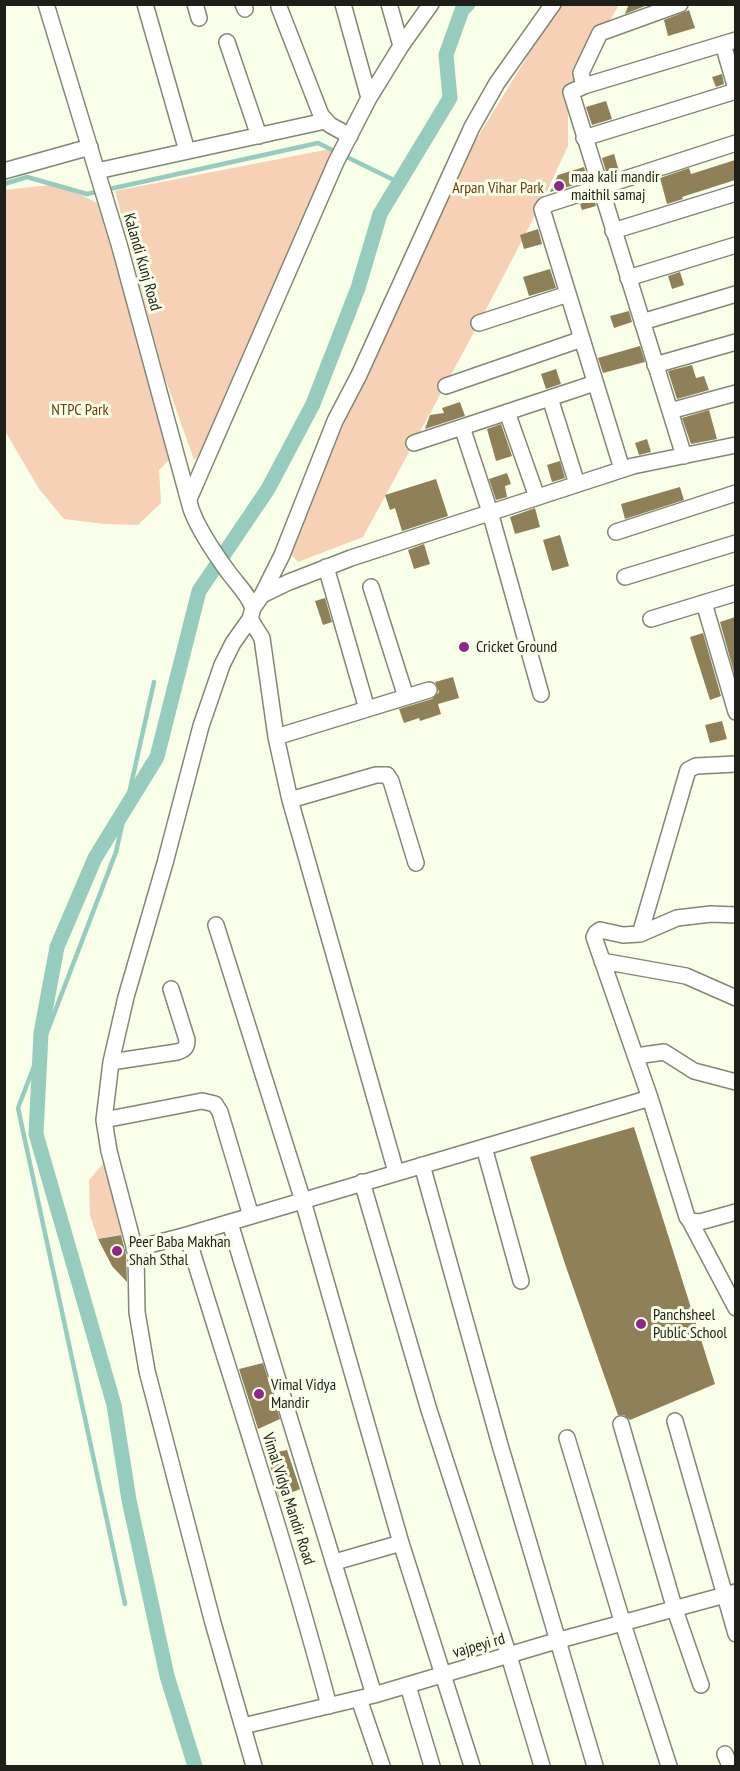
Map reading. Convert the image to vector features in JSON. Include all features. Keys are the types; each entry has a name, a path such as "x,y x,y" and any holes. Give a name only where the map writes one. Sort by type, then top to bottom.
{"street":[{"name":"Kalandi Kunj Road","path":"46,4 101,184 194,516 229,573 246,593 251,614 262,638 276,737 290,800 396,1172"},
{"path":"145,4 187,151"},
{"path":"343,4 369,98"},
{"path":"389,4 401,46"},
{"path":"189,500 343,149 369,98 401,46 431,4"},
{"path":"254,1767 213,1623 147,1371 137,1312 135,1249 109,1151 104,1120 111,1062 126,997 201,726 222,665 282,555 335,421 359,375 472,127 497,83 552,4"},
{"path":"584,86 581,73 600,33 680,4"},
{"path":"279,7 321,115 343,149"},
{"path":"227,42 259,136"},
{"path":"584,138 735,90 729,42 571,92 584,138 684,456"},
{"path":"101,184 187,151 325,122"},
{"path":"622,470 542,209 545,205 599,186 735,143"},
{"path":"4,171 90,147"},
{"path":"613,231 735,193"},
{"path":"628,278 735,245"},
{"path":"479,323 568,294"},
{"path":"642,322 735,294"},
{"path":"446,386 582,339"},
{"path":"656,365 735,342"},
{"path":"414,443 596,383"},
{"path":"670,411 735,393"},
{"path":"550,398 577,484"},
{"path":"507,412 537,497"},
{"path":"462,427 490,512 541,694"},
{"path":"262,595 326,567 577,484 622,470 735,445"},
{"path":"616,532 735,493"},
{"path":"625,577 735,543"},
{"path":"326,567 367,709"},
{"path":"371,587 406,697"},
{"path":"651,619 735,593"},
{"path":"704,603 735,712"},
{"path":"276,737 429,690"},
{"path":"640,934 688,770 696,766 735,764"},
{"path":"290,800 376,775 387,776 391,781 416,863"},
{"path":"735,915 711,914 677,918 640,934 623,935 600,930 596,933 595,941 636,1056 687,1217 735,1308"},
{"path":"216,925 303,1201 401,1543 472,1767"},
{"path":"602,961 686,976 735,998"},
{"path":"111,1062 184,1050 188,1040 171,989"},
{"path":"636,1056 664,1052 694,1071 735,1082"},
{"path":"135,1249 650,1098"},
{"path":"104,1120 202,1101 215,1104 220,1112 251,1216"},
{"path":"484,1146 521,1281"},
{"path":"422,1165 556,1641 595,1767"},
{"path":"362,1182 429,1410 509,1656 542,1767"},
{"path":"690,1221 700,1222 735,1212"},
{"path":"230,1223 335,1562 382,1767"},
{"name":"Vimal Vidya Mandir Road","path":"187,1235 293,1575 329,1706"},
{"path":"675,1421 730,1594 735,1634"},
{"path":"621,1424 675,1610 700,1685"},
{"path":"567,1438 669,1767"},
{"path":"335,1562 401,1543"},
{"name":"vajpeyi rd","path":"243,1726 408,1686 556,1641 730,1594"},
{"path":"408,1686 432,1767"}],"green space":[{"name":"Arpan Vihar Park","path":"559,5 619,5 568,91 568,146 541,204 363,537 298,562 287,550 458,169"},
{"path":"335,148 202,453 194,460 164,375 115,191"},
{"name":"NTPC Park","path":"59,184 97,203 136,328 172,457 159,470 161,503 138,525 64,519 39,489 5,431 4,190"},
{"path":"108,1158 127,1233 98,1239 90,1215 89,1180"}],"building":[{"path":"629,4 650,4 625,14"},
{"path":"689,10 695,28 668,36 664,20"},
{"path":"722,74 724,84 716,87 712,77"},
{"path":"606,101 612,119 592,125 586,107"},
{"path":"614,154 619,171 607,175 602,158"},
{"path":"735,160 735,180 667,204 660,178 689,168 691,174"},
{"path":"584,167 588,181 550,192 558,175"},
{"path":"594,199 596,206 582,210 580,204"},
{"path":"538,229 542,244 524,249 520,235"},
{"path":"550,269 556,288 529,296 523,277"},
{"path":"680,272 684,285 672,289 668,276"},
{"path":"629,311 632,322 614,328 610,316"},
{"path":"640,346 645,362 603,373 598,358"},
{"path":"692,365 696,378 704,376 709,390 677,399 668,371"},
{"path":"556,369 561,384 546,389 541,374"},
{"path":"460,402 465,416 425,429 430,415 444,413 442,408"},
{"path":"709,410 717,439 691,444 682,418"},
{"path":"501,424 512,456 496,461 487,429"},
{"path":"647,439 651,452 639,455 635,443"},
{"path":"560,461 565,478 552,482 547,465"},
{"path":"507,473 511,484 505,486 507,497 496,500 489,479"},
{"path":"436,479 448,516 402,531 395,508 390,510 385,495"},
{"path":"680,487 684,500 625,519 621,504"},
{"path":"535,508 540,527 515,534 510,517"},
{"path":"560,535 569,566 552,571 543,540"},
{"path":"424,544 430,564 414,569 408,550"},
{"path":"325,598 332,622 323,625 315,601"},
{"path":"735,617 735,676 720,622"},
{"path":"703,633 721,696 710,700 690,637"},
{"path":"453,677 459,698 438,704 441,714 420,721 419,718 404,723 399,709 432,699 439,692 435,682"},
{"path":"722,721 727,739 710,743 705,725"},
{"name":"Panchsheel Public School","path":"634,1127 715,1384 630,1420 624,1415 618,1415 530,1157"},
{"name":"Peer Baba Makhan Shah Sthal","path":"121,1235 126,1255 127,1282 112,1266 98,1239"},
{"name":"Vimal Vidya Mandir","path":"263,1363 280,1419 258,1429 239,1369"},
{"name":"Vimal Vidya Mandir","path":"287,1450 300,1489 279,1498 267,1454"}],"waterway":[{"path":"195,1766 167,1676 129,1500 114,1405 36,1134 41,1033 57,947 95,858 157,757 199,591 268,489 313,404 358,288 380,214 450,98 446,55 462,10 468,4"},
{"path":"4,184 27,177 87,194 318,143 400,183"},
{"path":"125,1604 18,1108 116,852 154,682"}],"place":[{"name":"maa kali mandir maithil samaj","path":"559,186"},
{"name":"Cricket Ground","path":"464,647"},
{"name":"Peer Baba Makhan Shah Sthal","path":"117,1251"},
{"name":"Panchsheel Public School","path":"641,1324"},
{"name":"Vimal Vidya Mandir","path":"259,1394"}]}
